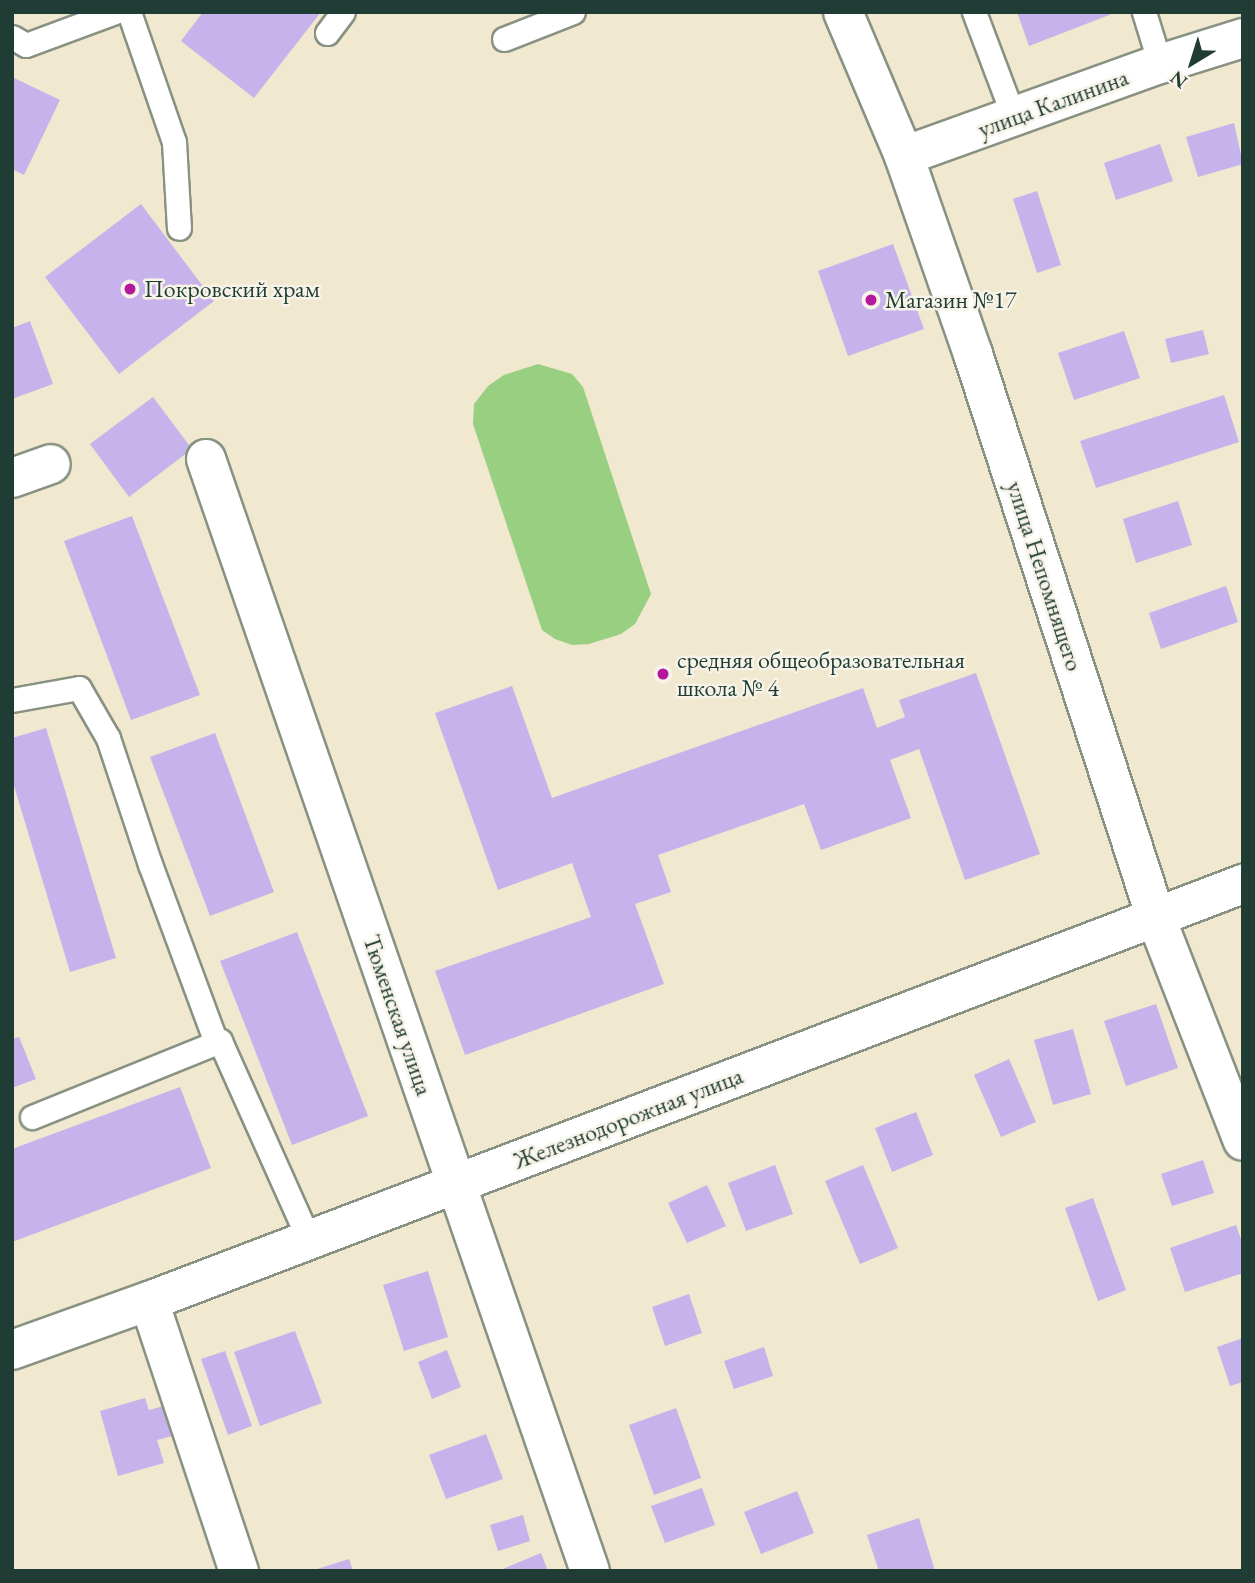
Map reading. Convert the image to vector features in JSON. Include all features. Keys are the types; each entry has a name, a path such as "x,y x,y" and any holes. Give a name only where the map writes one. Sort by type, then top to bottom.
{"street":[{"name":"улица Непомнящего","path":"843,12 904,156 973,354 1156,918 1243,1141"},
{"name":"улица Калинина","path":"904,156 1160,64 1243,38"},
{"name":"Тюменская улица","path":"206,459 590,1571"},
{"path":"12,478 51,464"},
{"name":"Железнодорожная улица","path":"12,1350 149,1301 1243,884"},
{"path":"149,1301 239,1571"}],"lane":[{"path":"12,37 26,45 115,12"},
{"path":"129,12 174,142 179,228"},
{"path":"327,33 343,12"},
{"path":"504,39 573,12"},
{"path":"974,12 1014,118"},
{"path":"1144,12 1160,64"},
{"path":"12,700 79,688 108,738 149,864 216,1042"},
{"path":"32,1117 220,1041 309,1240"}],"green space":[{"path":"538,364 572,374 583,387 651,594 635,624 621,634 589,644 572,645 555,639 542,630 473,424 474,404 488,386 504,375"}],"building":[{"path":"203,12 321,12 254,98 181,41"},
{"path":"1017,12 1117,12 1029,46"},
{"path":"12,77 60,100 24,175 12,169"},
{"path":"1234,123 1243,164 1198,177 1186,137"},
{"path":"1160,144 1173,181 1116,200 1104,163"},
{"path":"1037,191 1061,265 1037,273 1013,199"},
{"name":"Покровский храм","path":"141,204 214,301 119,374 45,277"},
{"path":"893,244 924,329 848,356 818,271"},
{"path":"30,321 53,384 12,399 12,328"},
{"path":"1203,330 1209,354 1171,363 1165,339"},
{"path":"1124,331 1140,378 1074,400 1058,353"},
{"path":"1224,395 1239,442 1096,488 1080,441"},
{"path":"153,397 192,449 129,497 90,444"},
{"path":"1178,501 1192,545 1136,563 1123,519"},
{"path":"132,516 200,695 131,720 64,541"},
{"path":"1226,586 1238,622 1161,649 1149,613"},
{"path":"976,673 1040,854 965,880 919,749 890,760 911,818 821,850 804,804 658,855 671,892 635,904 664,984 465,1055 435,971 591,917 572,863 498,890 435,713 512,686 552,798 863,688 877,728 905,717 899,700"},
{"path":"46,728 116,958 70,972 12,779 12,738"},
{"path":"215,733 274,892 210,916 150,757"},
{"path":"297,932 368,1116 292,1145 220,961"},
{"path":"1156,1004 1178,1068 1126,1086 1104,1021"},
{"path":"1073,1029 1091,1094 1053,1105 1034,1040"},
{"path":"19,1037 36,1079 12,1088 12,1039"},
{"path":"1009,1059 1036,1122 1001,1137 974,1075"},
{"path":"180,1087 211,1168 12,1242 12,1149"},
{"path":"916,1112 933,1155 892,1172 875,1128"},
{"path":"1203,1160 1214,1193 1172,1206 1161,1174"},
{"path":"775,1165 793,1214 746,1231 728,1183"},
{"path":"863,1165 898,1248 860,1264 825,1181"},
{"path":"707,1185 726,1226 687,1243 668,1203"},
{"path":"1093,1198 1126,1290 1098,1301 1065,1208"},
{"path":"1236,1225 1243,1245 1243,1273 1185,1292 1170,1248"},
{"path":"428,1271 448,1337 404,1351 383,1285"},
{"path":"689,1294 702,1333 665,1346 652,1307"},
{"path":"295,1331 322,1403 260,1426 234,1352"},
{"path":"1243,1338 1243,1382 1230,1386 1217,1347"},
{"path":"764,1347 773,1376 734,1389 724,1361"},
{"path":"447,1350 461,1387 432,1399 418,1362"},
{"path":"225,1351 252,1426 228,1435 201,1359"},
{"path":"145,1398 149,1410 167,1405 176,1435 157,1440 164,1463 118,1476 100,1411"},
{"path":"676,1408 701,1478 654,1495 629,1425"},
{"path":"486,1434 503,1479 446,1499 429,1455"},
{"path":"702,1488 715,1525 665,1543 651,1506"},
{"path":"797,1491 814,1533 761,1554 744,1512"},
{"path":"523,1515 530,1541 498,1551 490,1525"},
{"path":"919,1518 935,1571 879,1571 867,1535"},
{"path":"541,1553 548,1571 498,1571"},
{"path":"349,1559 353,1571 314,1571 314,1570"}],"place":[{"name":"Покровский храм","path":"130,289"},
{"name":"Магазин №17","path":"871,300"},
{"name":"средняя общеобразовательная школа № 4","path":"663,674"}]}
